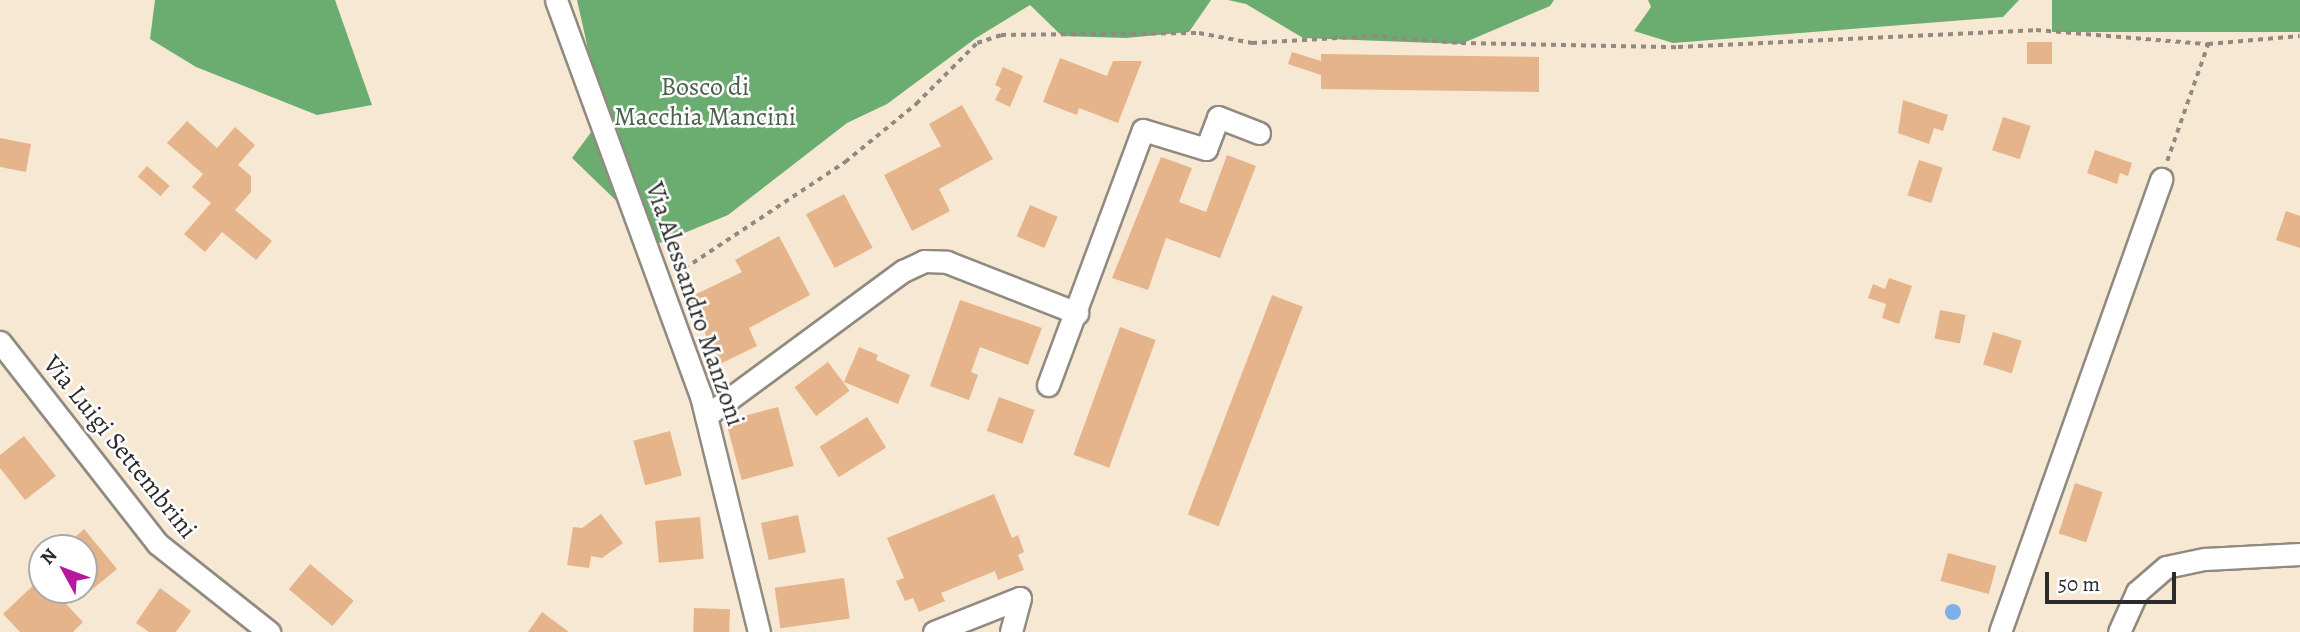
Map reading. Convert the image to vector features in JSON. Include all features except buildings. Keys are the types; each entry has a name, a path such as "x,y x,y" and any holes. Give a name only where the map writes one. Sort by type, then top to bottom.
{"street":[{"name":"Via Alessandro Manzoni","path":"556,0 663,282 706,416 759,632"},
{"path":"1048,385 1143,131 1206,149 1218,117 1259,132"},
{"path":"2000,632 2161,180"},
{"path":"706,416 903,271 924,261 947,262 1077,313"},
{"name":"Via Luigi Settembrini","path":"0,342 150,535 269,632"},
{"path":"2119,632 2137,592 2166,567 2205,559 2300,554"},
{"path":"934,632 1020,598 1011,632"}],"path":[{"path":"663,282 845,162 916,104 977,43 1000,35 1199,33 1252,43 1372,36 1461,43 1678,47 2036,30 2208,44 2300,36"},
{"path":"2161,180 2208,44"}],"green space":[{"path":"155,0 335,0 372,105 317,115 196,67 150,39"},
{"name":"Bosco di Macchia Mancini","path":"577,0 1211,0 1189,32 1126,38 1062,36 1030,5 976,38 887,104 847,123 728,215 660,243 572,158 603,116"},
{"path":"1228,0 1554,0 1550,6 1461,44 1303,38 1246,4"},
{"path":"1648,0 2019,0 2003,17 1673,43 1634,31 1651,7"},
{"path":"2052,0 2300,0 2300,32 2052,32"}],"water":[{"path":"1950,604 1956,604 1961,612 1959,618 1950,620 1945,615 1945,609"}]}
